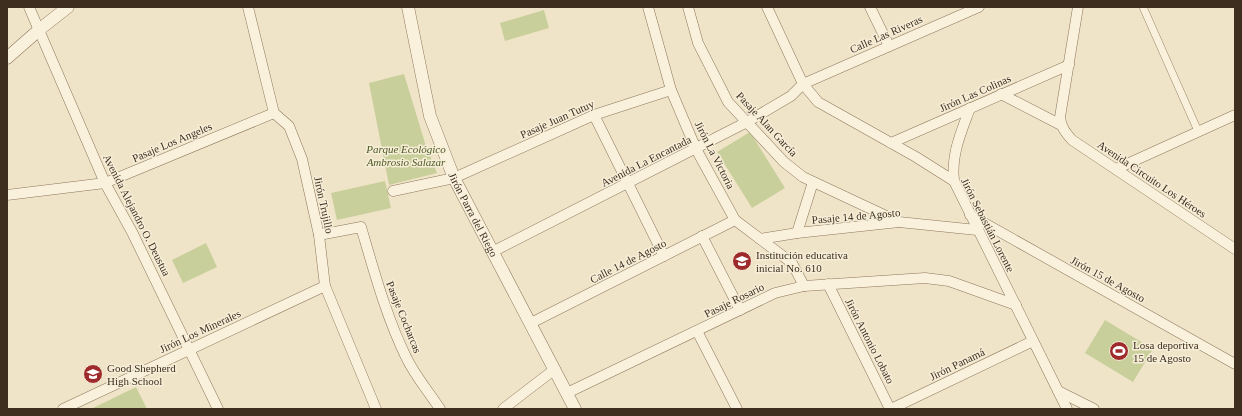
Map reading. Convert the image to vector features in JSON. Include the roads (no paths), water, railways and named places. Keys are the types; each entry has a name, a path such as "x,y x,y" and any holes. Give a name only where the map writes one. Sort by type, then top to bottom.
{"street":[{"name":"Avenida Alejandro O. Deustua","path":"29,7 40,29 105,183 132,232 218,409"},
{"path":"7,58 68,7"},
{"path":"248,7 274,113"},
{"name":"Jirón Parra del Riego","path":"408,7 430,116 454,178 494,251 575,409"},
{"name":"Jirón La Victoria","path":"648,7 672,90 696,149 735,220 792,263 804,286"},
{"name":"Pasaje Alan García","path":"688,7 698,43 728,102 784,162 803,177 899,222"},
{"name":"Jirón Sebastián Lorente","path":"767,7 803,84 818,102 916,157 954,181 1067,409"},
{"path":"870,7 889,46"},
{"name":"Calle Las Riveras","path":"803,84 979,7"},
{"path":"1001,94 1060,125 1060,111 1078,7"},
{"path":"1142,7 1198,132"},
{"name":"Jirón Las Colinas","path":"891,143 1068,65"},
{"name":"Avenida La Encantada","path":"494,251 747,122 791,96 803,84"},
{"name":"Pasaje Juan Tutuy","path":"394,191 454,178 594,114 672,90"},
{"path":"954,181 952,169 955,148 970,108"},
{"name":"Pasaje Los Angeles","path":"7,195 105,183 274,113"},
{"name":"Jirón Trujillo","path":"274,113 289,126 302,159 318,235 325,286 376,409"},
{"path":"594,114 664,256"},
{"path":"1116,169 1235,115"},
{"name":"Avenida Circuito Los Héroes","path":"1060,125 1072,140 1235,249"},
{"path":"797,233 813,182"},
{"name":"Jirón 15 de Agosto","path":"970,215 1235,364"},
{"name":"Calle 14 de Agosto","path":"531,323 735,220"},
{"name":"Pasaje 14 de Agosto","path":"760,239 797,233 899,222 977,230"},
{"name":"Pasaje Cocharcas","path":"318,235 361,227 382,298 393,329 407,359 440,409"},
{"path":"702,236 740,310"},
{"name":"Pasaje Rosario","path":"568,393 775,293 804,286 926,278 949,281 1016,305"},
{"name":"Jirón Antonio Lobato","path":"828,284 891,409"},
{"name":"Jirón Los Minerales","path":"63,409 325,286"},
{"path":"697,331 737,409"},
{"name":"Jirón Panamá","path":"891,409 1033,341"},
{"path":"503,409 555,369"},
{"path":"1058,392 1094,409"}],"place":[{"name":"Institución educativa inicial No. 610","path":"742,261"},
{"name":"Losa deportiva 15 de Agosto","path":"1119,351"},
{"name":"Good Shepherd High School","path":"93,374"}],"park label":[{"name":"Parque Ecológico Ambrosio Salazar","path":"406,155"}]}
